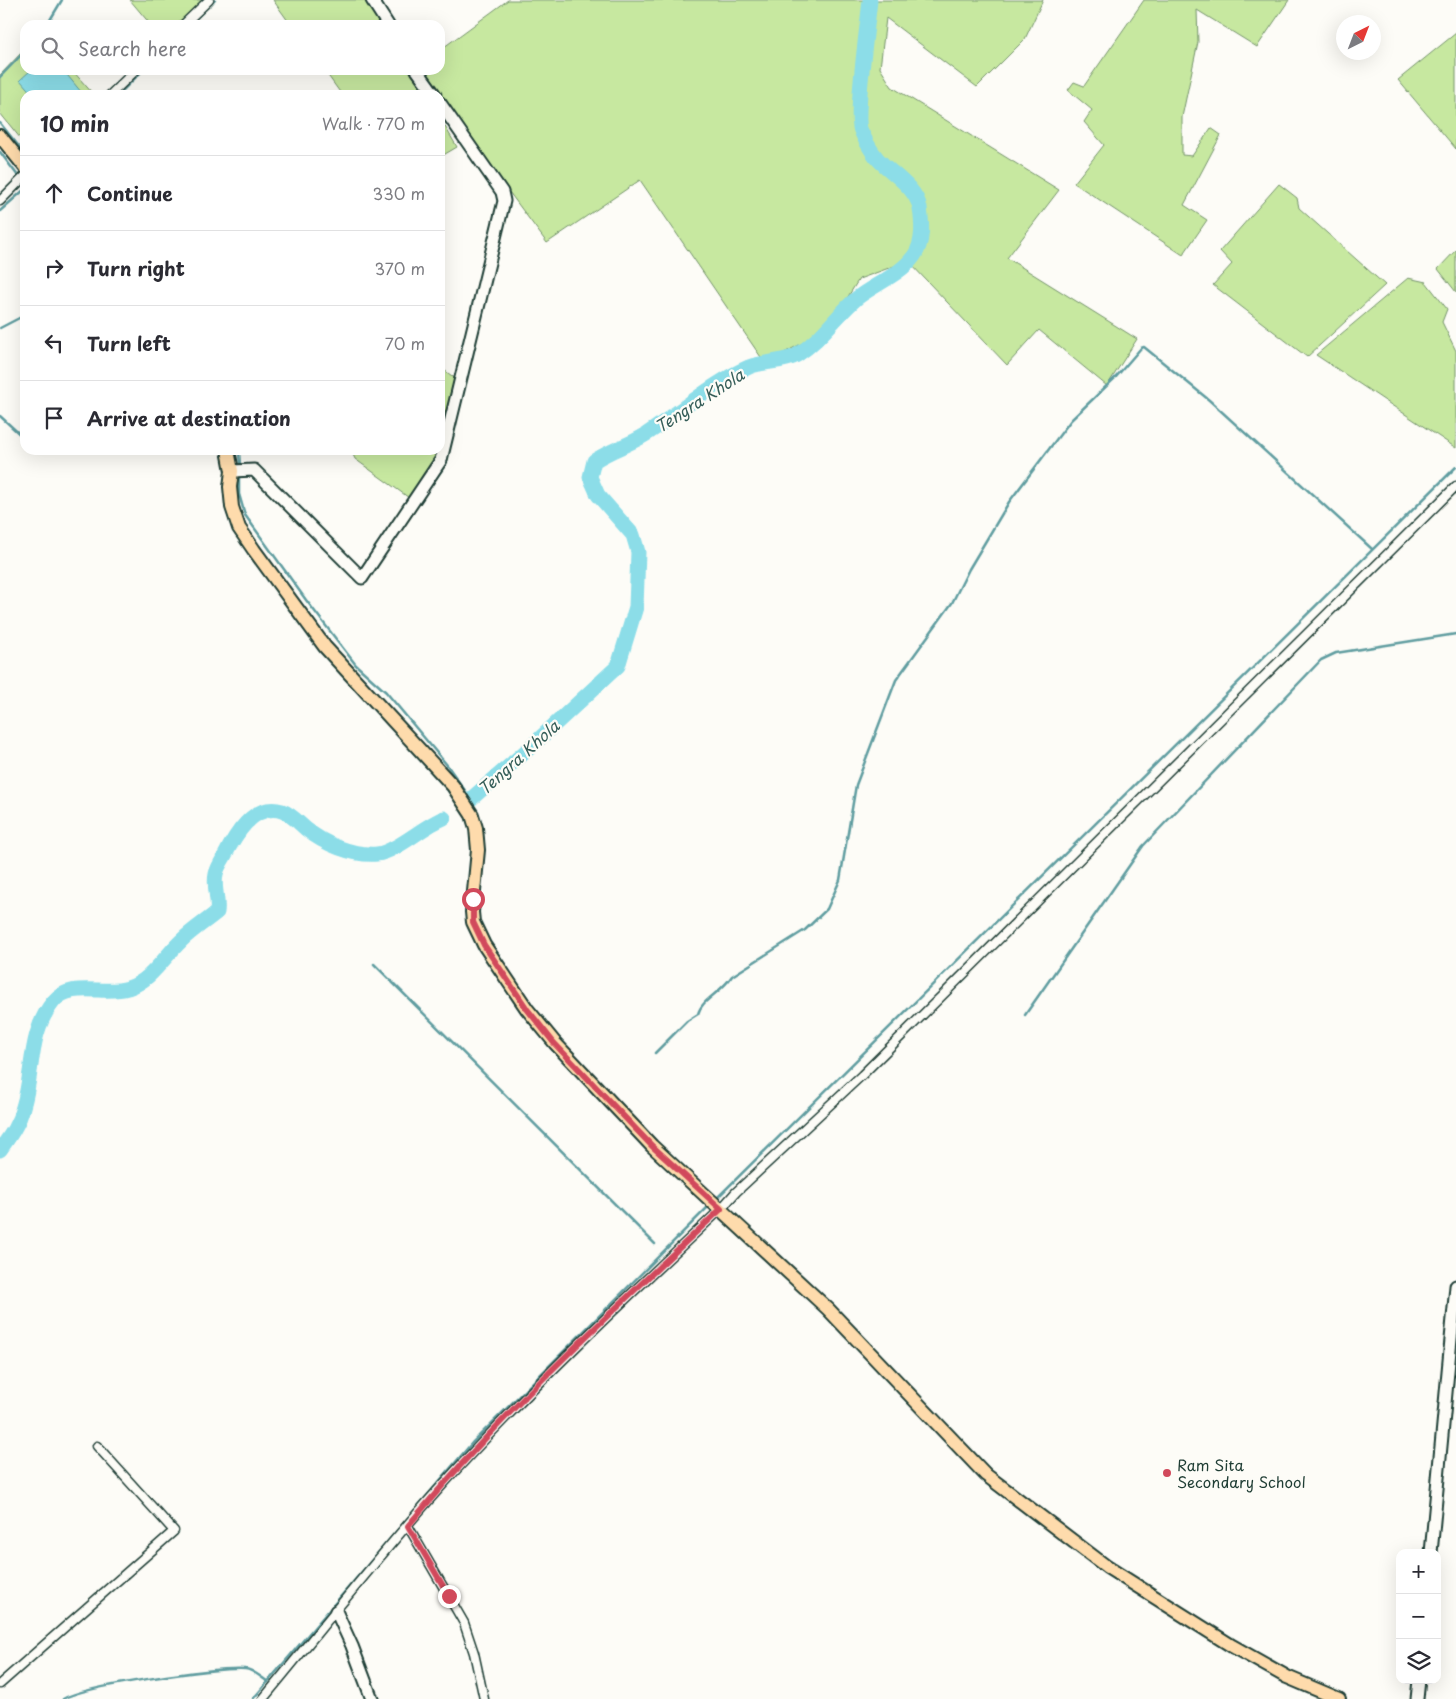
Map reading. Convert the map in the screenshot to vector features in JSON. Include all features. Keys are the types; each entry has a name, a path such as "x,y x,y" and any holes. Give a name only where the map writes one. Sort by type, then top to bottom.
{"main road":[{"path":"0,136 20,161"},
{"path":"229,455 232,471 230,487 232,507 240,528 254,550 324,647 453,786 472,815 476,828 478,850 472,912 473,922 484,945 527,1009 554,1043 652,1146 828,1309 967,1456 1004,1489 1107,1567 1232,1646 1288,1677 1339,1699"}],"street":[{"path":"188,20 209,0"},
{"path":"372,0 385,20"},
{"path":"115,90 131,75"},
{"path":"421,75 432,90"},
{"path":"445,110 502,192 504,202 445,444"},
{"path":"0,201 20,181"},
{"path":"232,471 254,470 362,578 441,460 442,455"},
{"path":"263,1699 437,1491 546,1378 721,1209 736,1192 862,1075 1456,486"},
{"path":"1431,1549 1456,1286"},
{"path":"0,1684 174,1532 97,1446"},
{"path":"408,1526 464,1623 474,1653 484,1699"},
{"path":"336,1611 352,1646 372,1699"},
{"path":"1417,1699 1419,1684"}],"green space":[{"path":"130,0 209,0 188,20 147,20"},
{"path":"273,0 370,0 381,20 287,20"},
{"path":"508,0 1043,0 1025,39 977,87 886,18 880,68 892,87 1059,190 1007,258 1137,339 1107,386 1039,330 1007,365 908,261 859,279 827,330 765,363 640,180 547,243 445,106 445,90 436,90 422,75 445,75 445,46"},
{"path":"1144,0 1289,0 1257,47 1197,10 1198,42 1182,117 1182,155 1192,156 1211,128 1221,135 1184,205 1207,220 1183,255 1074,183 1104,145 1084,122 1092,110 1068,90 1074,82 1084,86"},
{"path":"1456,33 1456,149 1398,80"},
{"path":"20,54 20,75 76,75 90,90 20,90 20,138 0,113 0,75"},
{"path":"328,75 414,75 423,90 338,90"},
{"path":"445,127 457,147 445,154"},
{"path":"1279,184 1297,198 1299,208 1385,285 1307,357 1213,285 1232,264 1220,251"},
{"path":"1456,250 1456,292 1438,269"},
{"path":"1408,278 1426,282 1447,309 1442,322 1456,351 1456,448 1316,355"},
{"path":"445,371 460,382 445,444"},
{"path":"353,455 442,455 441,460 412,500 355,459"}],"water":[{"path":"26,75 67,75 80,90 29,90 20,80"}],"waterway":[{"path":"50,20 62,0"},
{"path":"194,20 215,0"},
{"name":"Tengra Khola","path":"471,799 618,666 636,607 638,552 633,535 598,495 590,477 594,461 645,435 735,374 755,365 792,358 797,355 814,342 857,298 902,269 917,251 921,239 922,226 918,201 910,189 874,154 861,131 859,123 860,90 870,0"},
{"path":"0,77 20,56"},
{"path":"123,90 138,75"},
{"path":"0,123 20,148"},
{"path":"0,152 18,176"},
{"path":"0,211 20,193"},
{"path":"0,328 20,318"},
{"path":"655,1053 687,1021 698,1014 703,1004 723,987 732,976 805,930 827,909 840,880 856,785 896,680 952,603 969,569 1009,502 1071,420 1116,377 1141,348 1144,347 1209,400 1372,549"},
{"path":"0,416 20,434"},
{"path":"239,455 240,466"},
{"path":"718,1197 1456,467"},
{"path":"239,478 239,494 245,515 306,600 356,665 386,692 447,765 471,799"},
{"path":"1025,1015 1143,846 1321,660 1336,653 1456,634"},
{"path":"0,1150 19,1119 26,1094 35,1040 45,1014 53,1002 60,995 78,990 119,990 128,988 144,980 157,968 185,937 217,912 215,884 217,870 239,831 254,816 272,810 282,811 292,816 321,840 349,851 368,854 377,854 393,849 444,818"},
{"path":"374,964 655,1244"},
{"path":"253,1699 472,1443 709,1206"},
{"path":"63,1699 122,1683 230,1669 248,1669 268,1682"}],"place":[{"name":"Ram Sita Secondary School","path":"1167,1473"}],"route":[{"path":"449,1596 408,1526 437,1491 591,1332 721,1209 652,1146 554,1043 527,1009 484,945 473,922 473,899"}]}
